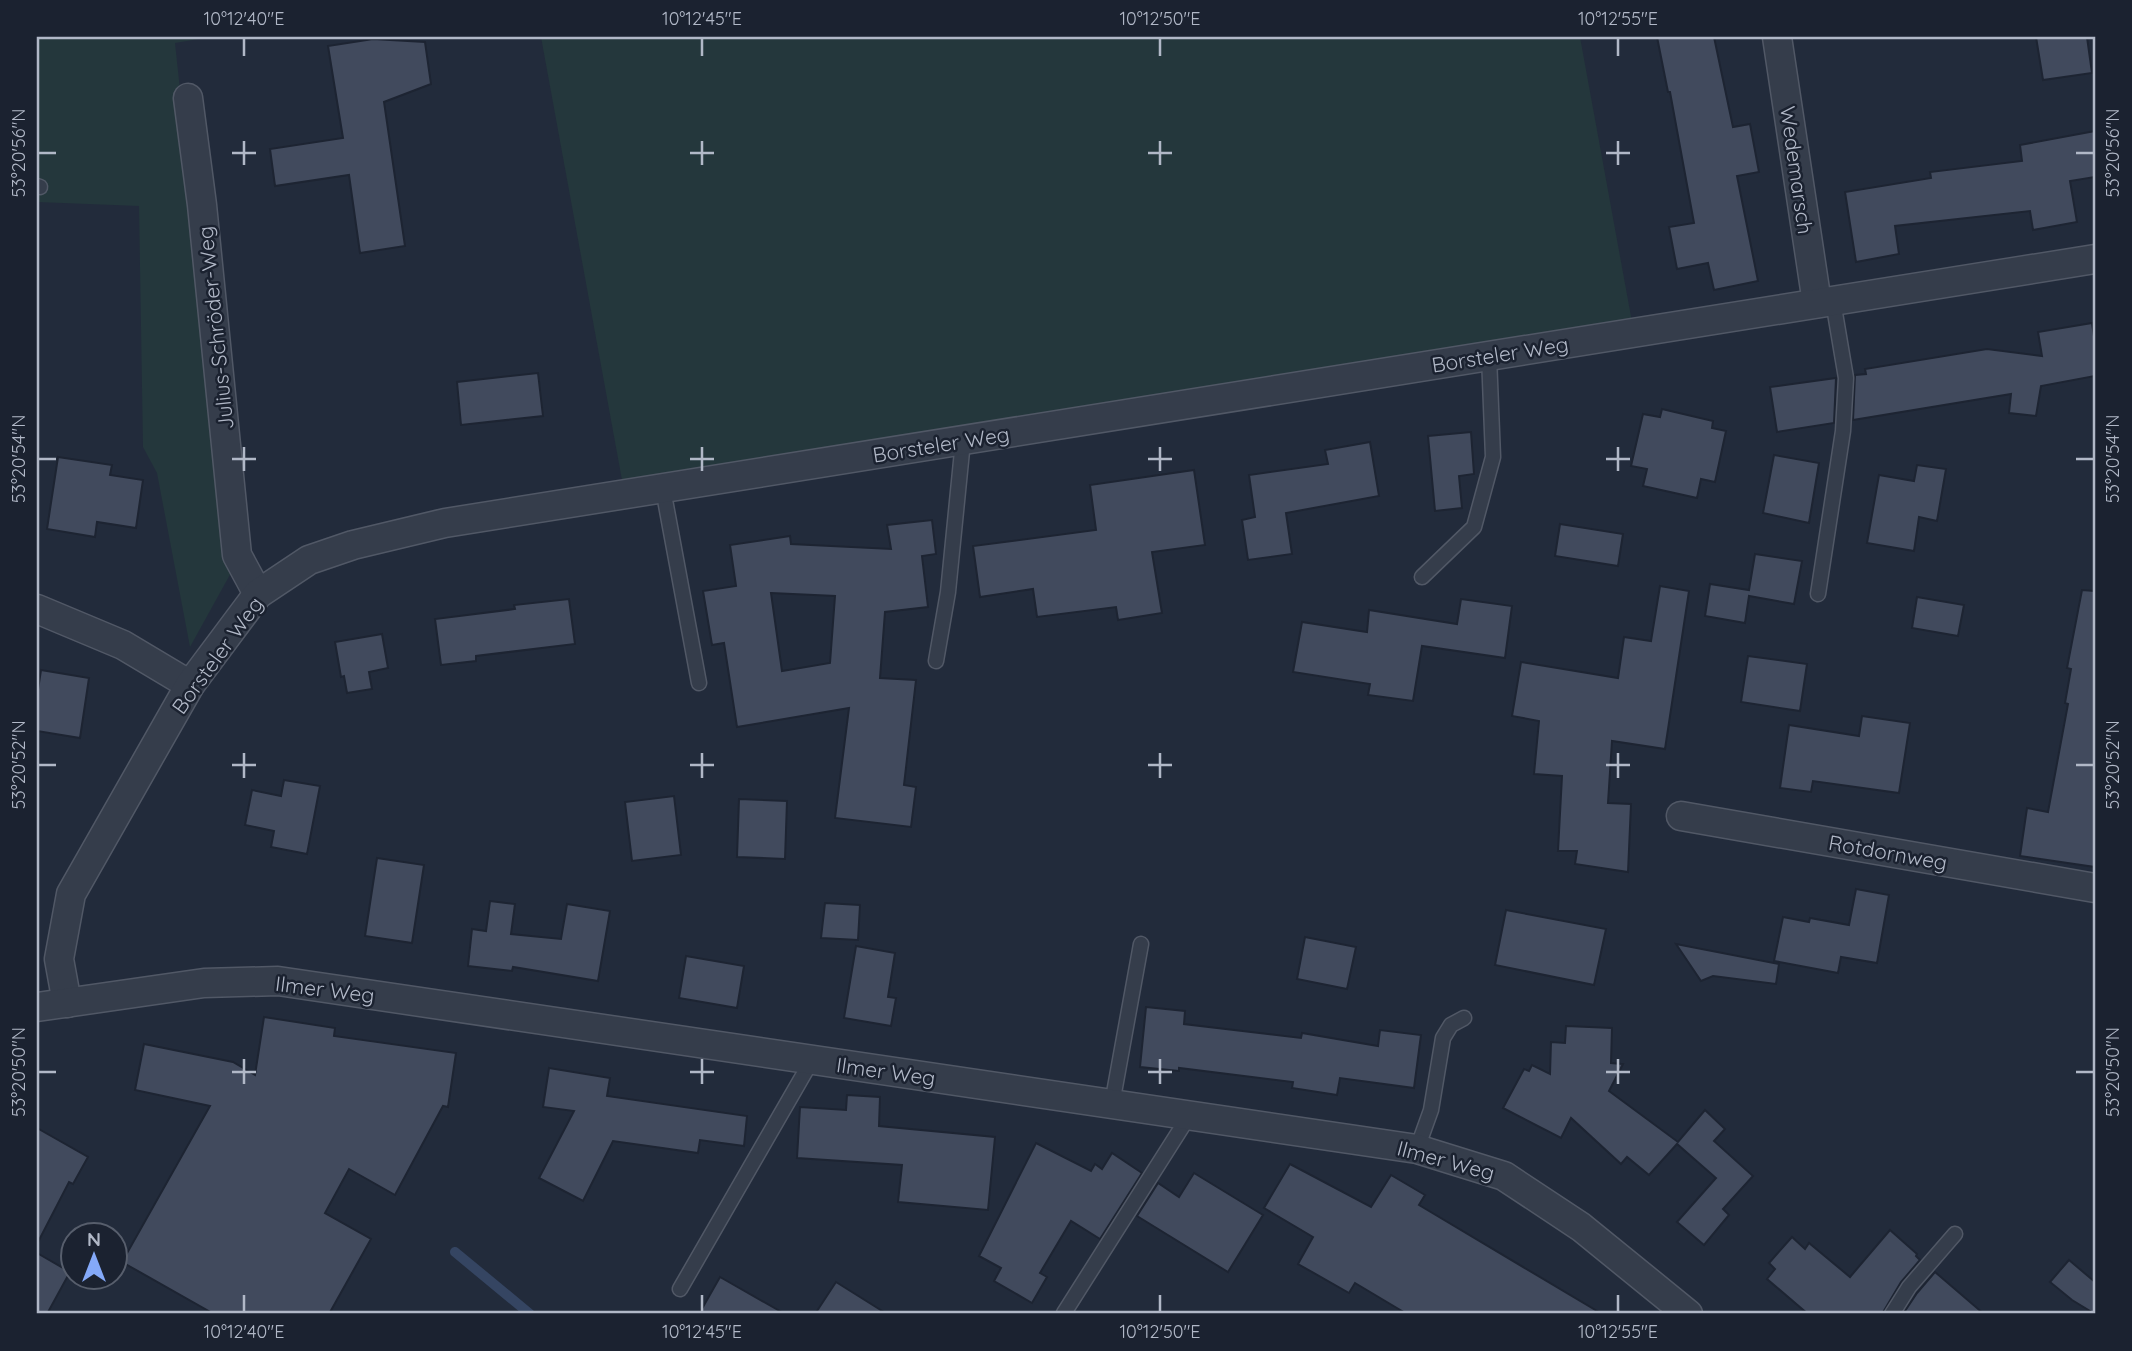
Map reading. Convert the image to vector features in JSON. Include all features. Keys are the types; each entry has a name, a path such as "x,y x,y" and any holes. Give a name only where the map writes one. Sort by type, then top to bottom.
{"street":[{"name":"Wedemarsch","path":"1777,37 1825,302"},
{"name":"Julius-Schröder-Weg","path":"188,99 202,205 237,555 258,594"},
{"name":"Borsteler Weg","path":"67,1003 59,959 71,894 190,685 258,594 309,560 353,545 446,523 2095,259"},
{"path":"37,608 123,645 190,685"},
{"name":"Rotdornweg","path":"1681,816 2095,888"},
{"name":"Ilmer Weg","path":"37,1007 204,983 278,981 1417,1149 1504,1176 1581,1227 1688,1314"}],"lane":[{"path":"1818,594 1843,431 1846,378 1825,302"},
{"path":"1422,577 1474,527 1493,457 1489,356"},
{"path":"936,661 948,592 962,441"},
{"path":"663,489 699,683"},
{"path":"1112,1104 1141,944"},
{"path":"1417,1149 1431,1110 1443,1038 1451,1025 1464,1018"},
{"path":"680,1289 813,1060"},
{"path":"1064,1313 1189,1116"},
{"path":"1892,1314 1909,1287 1955,1234"}],"green space":[{"path":"37,37 211,37 175,43 232,571 190,647 157,473 143,447 139,206 37,202"},
{"path":"541,37 1580,37 1632,322 622,480"}],"building":[{"path":"1657,37 1714,37 1733,127 1750,124 1759,172 1737,176 1758,281 1714,290 1708,263 1677,269 1669,227 1694,223"},
{"path":"2036,37 2087,37 2092,73 2043,80"},
{"path":"373,39 425,42 431,84 384,102 405,246 360,253 349,175 275,186 270,149 343,138 328,46"},
{"path":"2095,131 2095,177 2070,181 2077,222 2033,230 2030,211 1895,226 1899,254 1856,262 1845,192 1931,178 1930,172 2022,161 2020,145"},
{"path":"2092,323 2095,376 2041,386 2036,416 2009,413 2011,394 1853,420 1855,375 1866,374 1865,369 1987,349 2042,356 2038,332"},
{"path":"538,373 543,416 461,425 457,382"},
{"path":"1836,378 1834,423 1777,432 1770,387"},
{"path":"1662,409 1713,421 1712,428 1726,431 1715,482 1701,479 1697,498 1643,486 1647,469 1631,466 1643,414 1660,417"},
{"path":"1471,432 1474,474 1459,476 1462,508 1435,511 1428,436"},
{"path":"1370,442 1379,496 1286,513 1292,554 1248,560 1242,520 1255,517 1249,475 1328,464 1325,450"},
{"path":"1774,455 1819,463 1809,523 1763,513"},
{"path":"58,457 112,465 110,475 143,480 136,528 97,522 95,537 47,529"},
{"path":"1917,465 1946,469 1937,521 1919,517 1914,551 1867,543 1879,475 1914,481"},
{"path":"1194,470 1205,545 1152,552 1162,613 1118,620 1116,607 1037,617 1033,589 980,597 973,546 1096,530 1090,485"},
{"path":"932,520 936,554 922,556 928,607 885,612 880,678 916,680 904,785 916,787 911,827 835,818 849,708 737,727 724,643 712,645 703,591 736,586 730,545 790,536 791,544 891,549 887,525","holes":["771,593 835,596 830,663 782,671"]},
{"path":"1560,524 1623,534 1618,566 1555,556"},
{"path":"1755,554 1802,561 1794,604 1749,596 1745,623 1705,616 1710,584 1749,590"},
{"path":"1660,586 1689,591 1665,749 1612,741 1608,803 1631,804 1628,872 1575,864 1577,851 1558,851 1562,776 1534,774 1539,721 1512,716 1521,662 1618,678 1624,637 1651,641"},
{"path":"2082,590 2095,591 2095,867 2020,856 2027,808 2048,812 2068,704 2065,703 2071,669 2067,668"},
{"path":"1917,597 1964,605 1958,636 1912,628"},
{"path":"569,599 575,644 476,656 476,661 441,665 435,619 515,609 514,605"},
{"path":"1461,599 1512,606 1505,658 1422,646 1413,701 1368,695 1370,684 1293,672 1302,622 1367,632 1369,610 1457,624"},
{"path":"382,634 388,668 369,672 372,689 347,693 344,676 341,677 335,642"},
{"path":"1748,656 1807,664 1800,711 1741,702"},
{"path":"41,670 89,678 80,738 37,731 37,696"},
{"path":"1862,716 1910,723 1899,793 1813,781 1811,792 1780,788 1789,725 1859,736"},
{"path":"284,780 320,786 307,854 271,847 274,831 245,825 252,790 281,796"},
{"path":"674,796 681,855 632,861 625,802"},
{"path":"739,799 787,801 785,859 737,857"},
{"path":"377,858 424,865 412,943 365,936"},
{"path":"1856,889 1889,895 1877,963 1841,957 1838,973 1774,961 1783,917 1809,922 1810,918 1849,925"},
{"path":"490,901 515,904 511,934 561,939 567,904 610,911 598,981 513,967 512,971 468,966 472,929 486,931"},
{"path":"825,903 860,905 858,940 821,938"},
{"path":"1506,910 1606,929 1594,985 1495,965"},
{"path":"1305,937 1356,947 1347,989 1297,979"},
{"path":"1676,944 1779,964 1776,984 1713,976 1701,981"},
{"path":"856,946 895,953 888,997 896,998 891,1026 844,1018"},
{"path":"686,956 744,966 737,1008 679,998"},
{"path":"1146,1007 1185,1011 1184,1024 1301,1038 1302,1033 1378,1046 1380,1030 1421,1035 1414,1088 1340,1078 1337,1095 1292,1088 1293,1082 1179,1068 1179,1071 1140,1067"},
{"path":"264,1017 335,1028 334,1036 456,1053 448,1107 443,1106 395,1195 349,1169 325,1213 371,1239 329,1314 214,1314 130,1267 130,1248 210,1106 135,1090 144,1044 233,1062 255,1075"},
{"path":"1566,1026 1612,1028 1611,1063 1623,1064 1609,1091 1678,1142 1705,1110 1725,1129 1714,1141 1753,1176 1723,1209 1729,1215 1704,1245 1677,1222 1716,1178 1677,1144 1649,1175 1627,1157 1621,1164 1571,1118 1561,1138 1503,1108 1524,1069 1529,1071 1532,1065 1550,1074 1551,1042 1565,1043"},
{"path":"549,1068 610,1078 607,1096 747,1116 744,1146 700,1140 698,1153 613,1141 583,1201 539,1178 574,1111 543,1107"},
{"path":"847,1095 880,1097 879,1126 995,1137 988,1210 898,1202 902,1165 797,1158 800,1107 846,1110"},
{"path":"37,1128 88,1157 73,1184 69,1182 37,1244"},
{"path":"1036,1143 1091,1171 1095,1164 1102,1169 1112,1153 1142,1173 1100,1239 1071,1221 1040,1273 1047,1277 1032,1303 994,1281 1001,1268 979,1256"},
{"path":"1290,1164 1371,1207 1391,1175 1425,1195 1419,1205 1602,1314 1407,1314 1355,1283 1349,1293 1298,1264 1313,1237 1264,1208"},
{"path":"1194,1173 1263,1215 1228,1272 1137,1216 1158,1183 1179,1197"},
{"path":"1890,1230 1917,1254 1920,1260 1901,1282 1882,1314 1808,1314 1767,1279 1775,1269 1769,1263 1792,1237 1805,1249 1809,1243 1850,1277"},
{"path":"37,1253 60,1266 60,1290 47,1314 37,1314"},
{"path":"2069,1260 2095,1282 2095,1314 2050,1282"},
{"path":"1935,1272 1984,1314 1903,1314"},
{"path":"720,1277 785,1314 699,1314"},
{"path":"836,1282 887,1314 815,1314"}],"waterway":[{"path":"455,1252 530,1314"}]}
